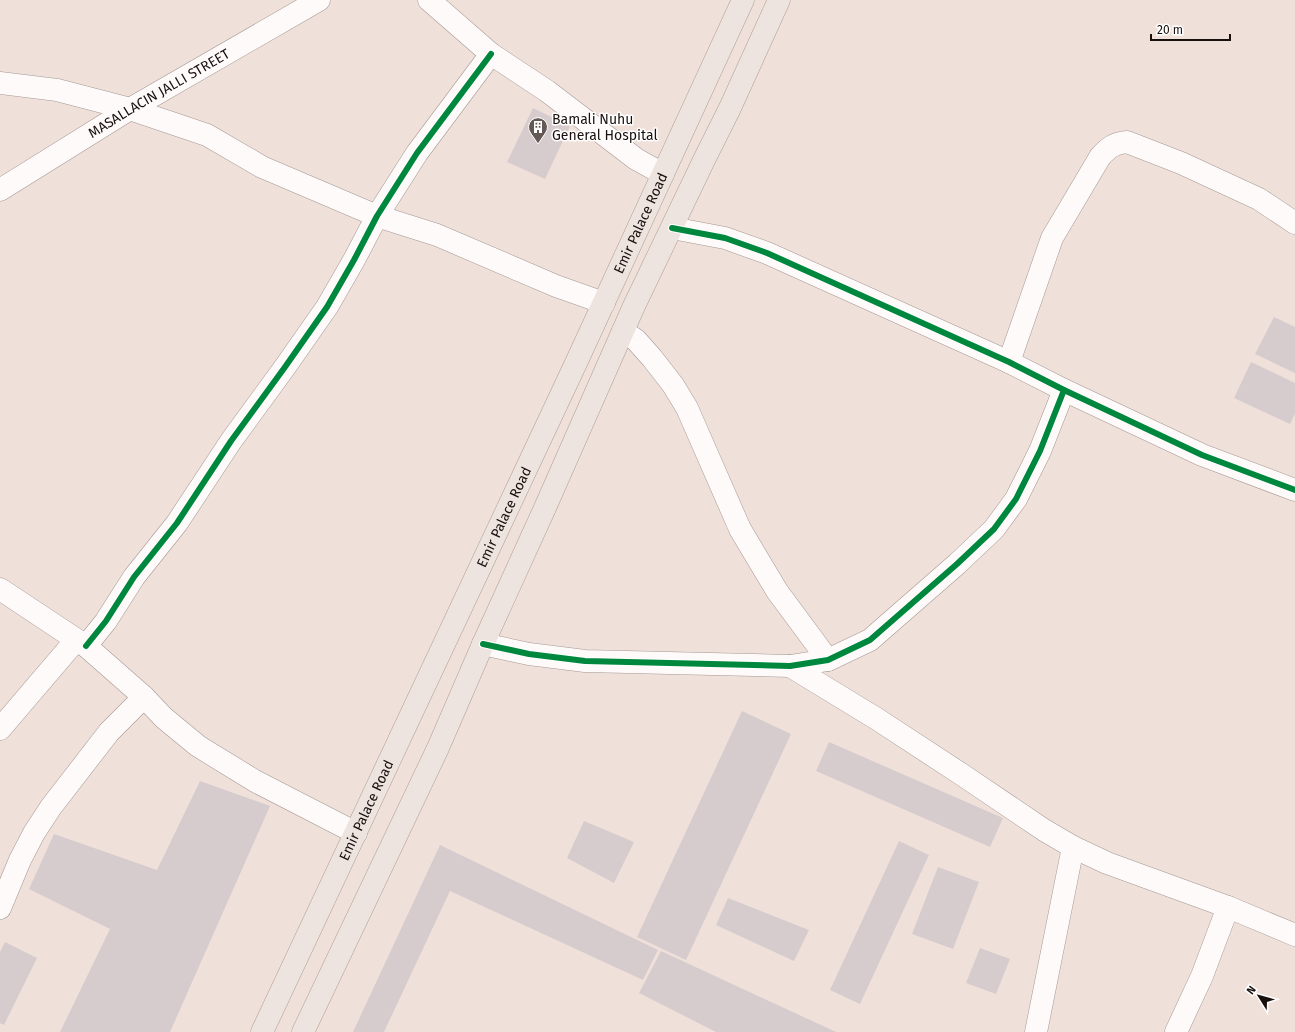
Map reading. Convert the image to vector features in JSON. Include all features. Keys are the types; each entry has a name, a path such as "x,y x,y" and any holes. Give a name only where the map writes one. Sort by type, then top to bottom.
{"main road":[{"name":"Emir Palace Road","path":"262,1032 604,303 743,0"},
{"name":"Emir Palace Road","path":"303,1032 438,748 483,644 624,331 779,0"}],"street":[{"name":"MASALLACIN JALLI STREET","path":"0,190 130,109 319,0"},
{"path":"429,0 492,54 547,91 636,159 664,174"},
{"path":"0,729 81,643 106,621 134,577 177,523 231,442 327,307 377,216 417,153 492,54"},
{"path":"0,83 57,90 130,109 207,135 262,167 377,216 437,235 556,286 604,303"},
{"path":"1009,362 1052,238 1100,157 1107,148 1118,143 1127,142 1181,162 1258,199 1295,223"},
{"path":"672,228 725,238 767,253 1009,362 1064,390 1202,455 1295,490"},
{"path":"624,331 640,345 674,385 687,408 740,529 777,591 828,660"},
{"path":"483,644 529,654 585,660 790,666 828,660 870,640 957,564 994,529 1016,499 1040,451 1064,390"},
{"path":"0,589 81,643 144,697 164,718 198,746 255,782 356,833"},
{"path":"790,666 877,719 1044,830 1073,847 1107,863 1228,907 1295,935"},
{"path":"0,908 20,860 34,833 51,807 109,732 144,697"},
{"path":"1036,1032 1073,847"},
{"path":"1176,1032 1202,976 1228,907"}],"building":[{"name":"Bamali Nuhu General Hospital","path":"533,108 570,126 545,179 507,162"},
{"path":"1274,317 1295,327 1295,373 1255,354"},
{"path":"1251,362 1295,383 1295,414 1290,424 1234,398"},
{"path":"742,711 791,734 686,960 637,937"},
{"path":"829,742 1003,818 990,847 816,771"},
{"path":"200,781 270,806 170,1032 60,1032 110,929 29,889 54,834 157,870"},
{"path":"584,821 634,842 614,883 567,858"},
{"path":"899,841 929,855 860,1004 830,990"},
{"path":"440,845 658,950 643,980 450,891 384,1032 353,1032"},
{"path":"938,867 979,882 953,949 912,934"},
{"path":"728,898 809,930 794,961 716,925"},
{"path":"5,942 37,958 4,1025 0,1023 0,952"},
{"path":"980,948 1010,959 996,994 966,983"},
{"path":"661,951 836,1032 716,1032 639,993"}],"cycle path":[{"path":"86,646 106,621 134,577 177,523 231,441 327,307 377,216 417,153 491,54"},
{"path":"672,228 725,238 767,253 1009,362 1064,390 1202,455 1295,490"},
{"path":"483,644 529,654 585,661 790,666 828,660 870,640 957,564 994,529 1016,499 1040,451 1064,390"}],"place":[{"name":"Bamali Nuhu General Hospital","path":"538,144"}]}
